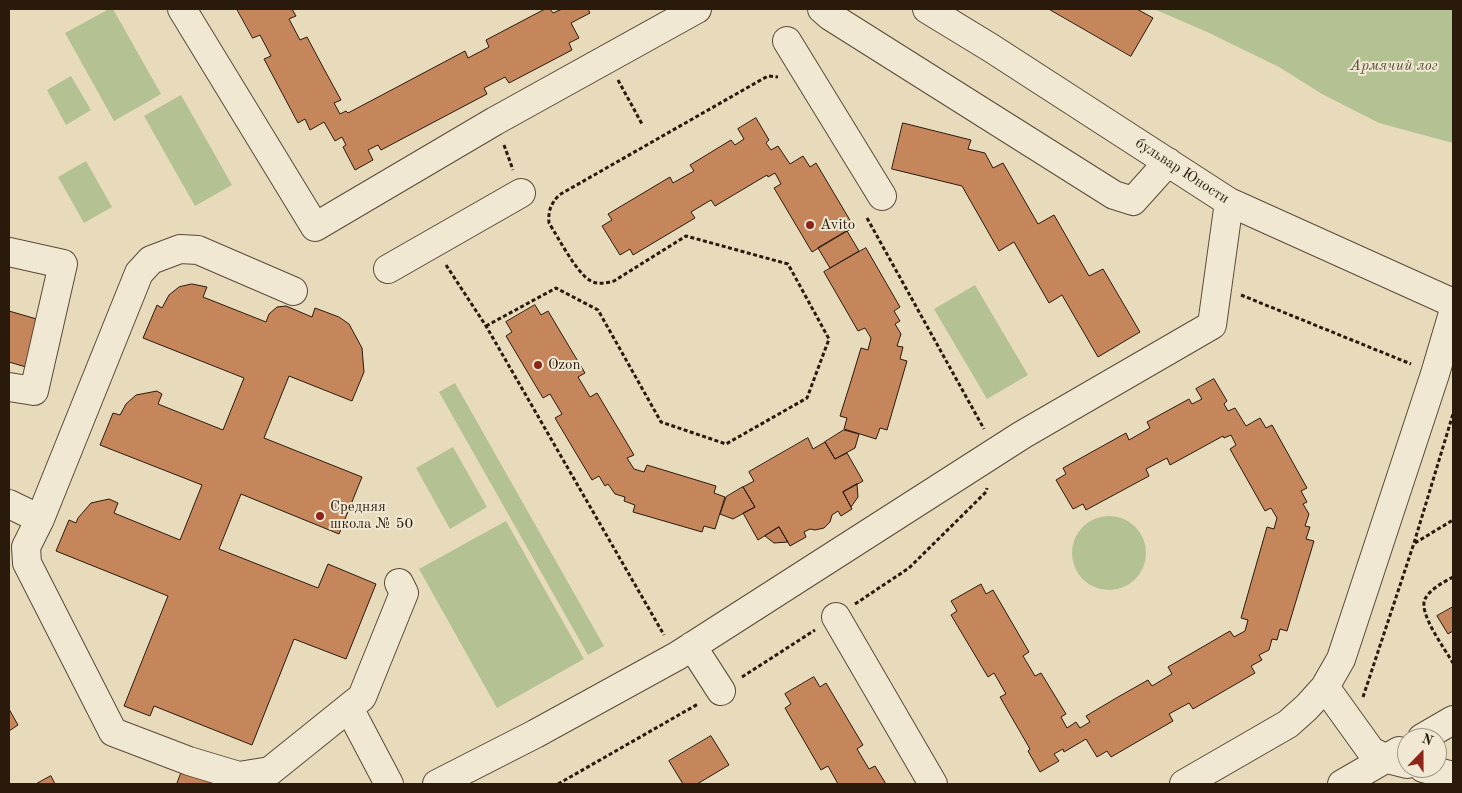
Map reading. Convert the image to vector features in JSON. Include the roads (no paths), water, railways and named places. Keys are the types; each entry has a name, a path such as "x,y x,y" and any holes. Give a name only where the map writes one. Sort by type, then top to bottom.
{"street":[{"path":"182,9 315,227 495,121 698,9"},
{"name":"бульвар Юности","path":"927,9 1229,202 1453,303"},
{"path":"832,11 1114,195 1133,202 1168,162"},
{"path":"787,41 873,205"},
{"path":"388,270 521,193"},
{"path":"438,784 535,734 684,651 996,451 1212,325 1229,202"},
{"path":"293,291 198,250 180,249 151,260 139,273 40,519 26,547 27,563 113,732 189,762 239,776 270,770 362,697 404,593 399,582"},
{"path":"9,252 63,264 34,391 9,386"},
{"path":"1184,784 1288,724 1307,707 1324,687 1341,659 1436,374 1453,313"},
{"path":"9,504 40,519"},
{"path":"836,617 933,784"},
{"path":"684,651 721,691"},
{"path":"1324,687 1371,751 1397,755"},
{"path":"349,708 389,784"},
{"path":"1439,728 1453,720"},
{"path":"1342,784 1397,757"}],"place":[{"name":"Avito","path":"810,225"},
{"name":"Ozon","path":"538,365"},
{"name":"Средняя школа № 50","path":"320,516"}],"park label":[{"name":"Армячий лог","path":"1394,66"}]}
